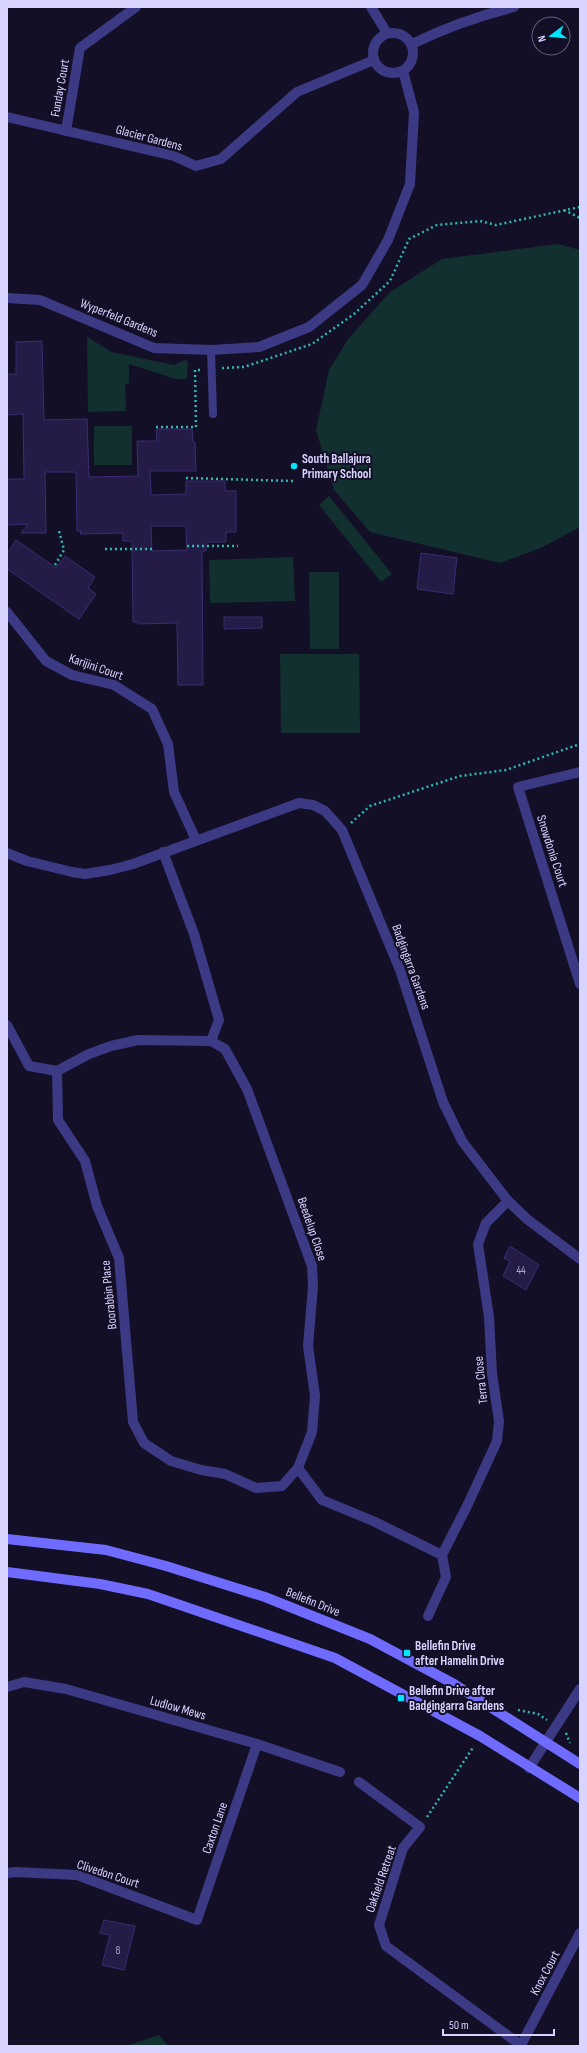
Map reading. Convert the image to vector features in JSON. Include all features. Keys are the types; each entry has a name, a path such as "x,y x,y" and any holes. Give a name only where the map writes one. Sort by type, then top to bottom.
{"main road":[{"name":"Bellefin Drive","path":"7,1539 106,1550 166,1566 265,1597 370,1639 454,1684 580,1764"},
{"path":"7,1572 100,1584 148,1594 335,1658 480,1736 529,1768 580,1798"}],"street":[{"name":"Funday Court","path":"66,130 80,48 136,7"},
{"path":"371,7 387,33"},
{"path":"412,44 437,32 481,15 514,7"},
{"path":"387,33 399,33 404,35 412,44 413,60 403,71 396,73 383,70 374,60 373,54 376,41 387,33"},
{"name":"Glacier Gardens","path":"7,117 174,156 196,166 221,159 298,92 374,60"},
{"name":"Wyperfeld Gardens","path":"7,298 40,300 154,348 211,350 259,346 309,327 362,285 388,240 410,184 414,112 403,71"},
{"name":"Karijini Court","path":"7,612 46,662 72,676 114,685 152,709 168,744 174,792 196,840"},
{"name":"Snowdonia Court","path":"580,772 518,787 580,984"},
{"name":"Badgingarra Gardens","path":"7,853 27,861 85,874 110,870 299,803 313,805 325,811 342,830 400,970 443,1102 462,1141 508,1201 527,1219 580,1258"},
{"path":"7,1025 29,1066 57,1071 89,1054 111,1046 138,1040 211,1041 219,1020 194,934 164,852"},
{"name":"Beedelup Close","path":"211,1041 225,1049 248,1089 312,1266 314,1287 308,1346 315,1396 312,1432 298,1468 282,1486 256,1488 225,1474"},
{"name":"Boorabbin Place","path":"57,1071 58,1120 85,1161 97,1206 119,1258 134,1422 144,1443 171,1461 200,1470 225,1474"},
{"name":"Terra Close","path":"442,1555 497,1442 499,1421 492,1374 489,1317 478,1244 486,1223 508,1201"},
{"path":"298,1468 322,1500 373,1521 442,1555 446,1577 428,1616"},
{"name":"Ludlow Mews","path":"7,1687 24,1682 66,1689 257,1744 340,1772"},
{"path":"529,1768 580,1689"},
{"name":"Caxton Lane","path":"197,1920 257,1744"},
{"path":"359,1782 420,1828"},
{"name":"Oakfield Retreat","path":"420,1828 403,1848 379,1925 386,1946 522,2046"},
{"name":"Clivedon Court","path":"7,1873 15,1872 77,1875 197,1920"},
{"name":"Knox Court","path":"522,2046 580,1933"}],"lane":[{"path":"211,350 213,414"}],"path":[{"path":"156,427 196,426 195,370 244,367 312,344 354,314 390,281 409,239 437,225 480,221 496,225 563,209 580,207"},
{"path":"563,209 580,218"},
{"path":"186,478 294,480"},
{"path":"55,565 64,550 59,531"},
{"path":"187,546 238,546"},
{"path":"105,549 152,549"},
{"path":"342,830 370,806 460,776 506,770 580,744"},
{"path":"510,1720 517,1709"},
{"path":"420,1828 474,1746 468,1742"}],"green space":[{"path":"558,244 580,250 580,527 541,548 500,563 370,532 334,490 316,430 329,370 348,339 390,292 442,259"},
{"path":"87,337 112,352 174,365 185,360 188,362 187,379 176,379 129,364 129,383 125,384 126,411 88,412"},
{"path":"94,426 132,426 132,465 94,465"},
{"path":"329,496 392,574 381,582 319,505"},
{"path":"293,557 295,601 210,603 209,560"},
{"path":"309,572 339,572 339,649 310,649"},
{"path":"280,654 359,654 360,733 281,733"},
{"path":"159,2035 168,2046 126,2046"}],"building":[{"path":"42,341 44,420 87,419 89,477 138,476 137,441 157,441 156,429 192,429 193,442 195,442 196,471 150,471 151,495 186,494 186,481 225,481 225,491 236,491 236,532 226,532 226,542 206,542 206,551 202,551 203,685 178,685 177,623 138,624 137,622 133,622 132,541 123,541 123,533 80,534 81,531 77,531 76,472 45,472 46,533 21,533 28,524 7,525 7,479 24,479 23,414 7,415 7,374 16,374 16,342","holes":["151,526 186,526 187,550 152,551"]},
{"path":"16,540 56,568 65,556 95,577 88,588 96,594 79,619 7,569 7,554"},
{"path":"421,553 457,558 453,594 417,589"},
{"path":"224,617 262,617 262,628 224,629"},
{"path":"510,1246 539,1265 526,1290 503,1276 510,1261 504,1258"},
{"path":"104,1920 135,1926 124,1970 102,1965 110,1935 100,1933"}],"place":[{"name":"South Ballajura Primary School","path":"294,466"},
{"name":"Bellefin Drive after Hamelin Drive","path":"407,1653"},
{"name":"Bellefin Drive after Badgingarra Gardens","path":"401,1698"}]}
